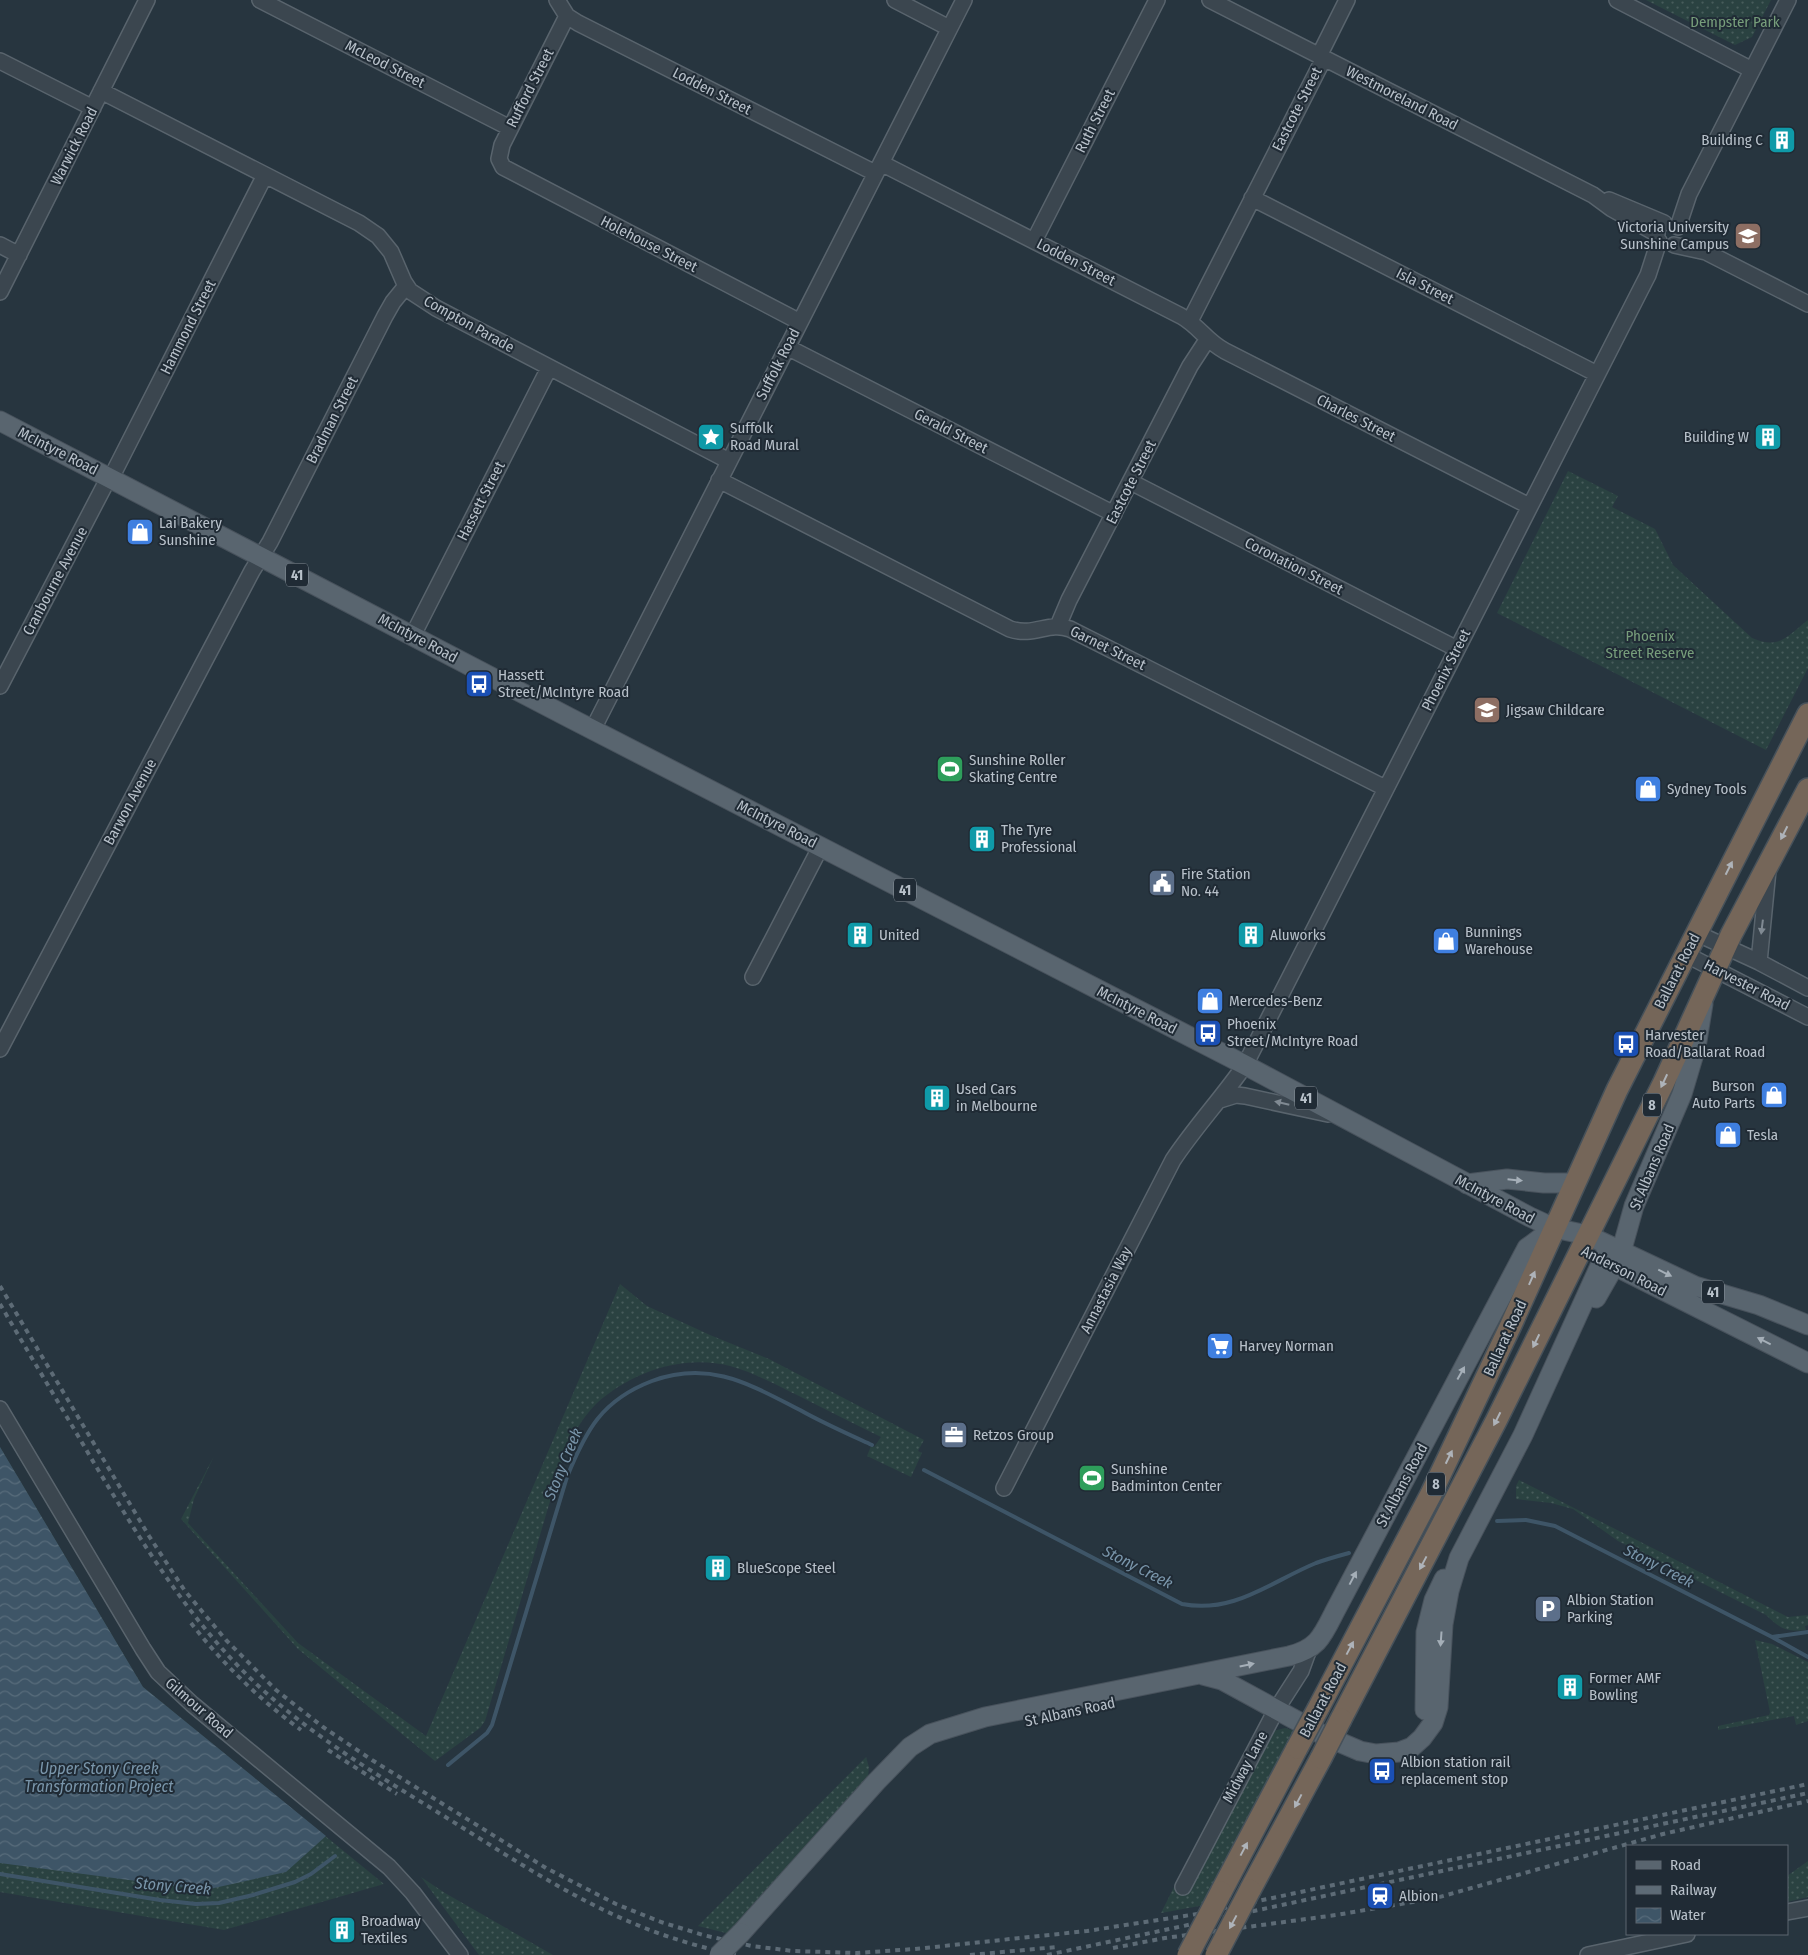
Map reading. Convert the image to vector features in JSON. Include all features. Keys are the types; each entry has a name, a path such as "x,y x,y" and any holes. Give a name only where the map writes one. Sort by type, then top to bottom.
{"highway":[{"name":"Ballarat Road","path":"1188,1955 1439,1478 1511,1325 1617,1090 1808,714"},
{"name":"Ballarat Road","path":"1216,1955 1458,1496 1664,1082 1715,969 1769,861 1808,789"}],"main road":[{"name":"McIntyre Road","path":"0,421 1245,1065 1467,1184 1554,1228"},
{"name":"St Albans Road","path":"1199,1674 1222,1680 1324,1736 1371,1754 1386,1754 1404,1750 1415,1745 1426,1734 1435,1718 1438,1707 1441,1646 1440,1611 1459,1558 1507,1468 1612,1256 1665,1137 1687,1081 1696,1047 1706,988"},
{"path":"1467,1184 1507,1179 1544,1183 1575,1183"},
{"name":"St Albans Road","path":"720,1955 876,1782 918,1741 930,1734 963,1729 1112,1697 1199,1674 1289,1656 1309,1649 1319,1640 1331,1620 1527,1248 1554,1228"},
{"name":"Anderson Road","path":"1554,1228 1612,1256 1808,1363"},
{"name":"Anderson Road","path":"1612,1256 1695,1286 1759,1305 1808,1325"},
{"path":"1519,1375 1545,1388"},
{"name":"St Albans Road","path":"1112,1697 1196,1686 1214,1686 1241,1691"}],"street":[{"name":"Warwick Road","path":"0,292 147,0"},
{"name":"McLeod Street","path":"260,0 510,128"},
{"name":"Lodden Street","path":"557,0 567,16 578,23 1034,241 1190,321"},
{"path":"895,0 950,28"},
{"name":"Suffolk Road","path":"593,729 964,0"},
{"name":"Ruth Street","path":"1034,241 1157,0"},
{"name":"Westmoreland Road","path":"1210,0 1593,195 1612,210 1669,234 1808,304"},
{"name":"Eastcote Street","path":"1190,321 1321,57 1347,0"},
{"path":"1617,0 1752,70"},
{"name":"Phoenix Street","path":"1245,1065 1788,0"},
{"name":"Rufford Street","path":"500,163 500,150 510,128 567,16"},
{"path":"0,61 93,108"},
{"name":"Compton Parade","path":"101,91 348,216 369,229 391,252 410,291 442,311 729,461"},
{"name":"Holehouse Street","path":"500,163 507,170 800,322"},
{"name":"Hammond Street","path":"110,478 266,175"},
{"name":"Isla Street","path":"1252,198 1597,374"},
{"path":"0,245 19,255"},
{"name":"Bradman Street","path":"261,556 270,542 385,316 406,286"},
{"name":"Charles Street","path":"1190,321 1207,340 1225,351 1529,506"},
{"name":"Eastcote Street","path":"1058,626 1069,600 1190,366 1207,340"},
{"name":"Gerald Street","path":"787,347 1114,514"},
{"name":"Hassett Street","path":"413,635 549,368"},
{"name":"Cranbourne Avenue","path":"0,686 110,478"},
{"name":"Garnet Street","path":"719,480 1010,629 1018,632 1032,632 1058,626 1084,635 1385,788"},
{"name":"Coronation Street","path":"1131,482 1457,649"},
{"name":"Barwon Avenue","path":"0,1049 261,556"},
{"path":"753,977 821,846"},
{"path":"1759,962 1769,861"},
{"name":"Harvester Road","path":"1696,933 1759,962 1808,988"},
{"name":"Harvester Road","path":"1685,954 1808,1017"},
{"name":"Annastasia Way","path":"1004,1488 1173,1160 1187,1139 1220,1100 1245,1065"},
{"path":"1220,1100 1236,1095 1245,1096 1346,1119"},
{"name":"Gilmour Road","path":"0,1409 158,1672 192,1704 389,1867 414,1893 460,1955"},
{"name":"Midway Lane","path":"1183,1887 1276,1710 1301,1671 1309,1649"},
{"path":"1788,1912 1808,1908"},
{"path":"1588,1955 1681,1935"}],"green space":[{"name":"Dempster Park","path":"1646,0 1771,0 1752,37 1735,45"},
{"name":"Phoenix Street Reserve","path":"1568,471 1618,496 1612,507 1655,529 1673,565 1752,638 1770,642 1783,640 1808,620 1808,668 1766,750 1497,613"},
{"path":"620,1284 647,1306 769,1359 924,1440 918,1451 922,1453 911,1477 867,1456 871,1446 874,1447 881,1437 748,1372 730,1366 694,1362 676,1364 641,1375 625,1383 591,1409 570,1441 564,1454 485,1721 480,1728 435,1761 298,1649 181,1519 214,1456 194,1499 188,1523 298,1643 426,1736"},
{"name":"Upper Stony Creek Transformation Project","path":"0,1447 143,1687 384,1884 224,1930 0,1892"},
{"path":"1519,1480 1788,1617 1808,1615 1808,1625 1805,1626 1806,1630 1788,1630 1776,1624 1766,1615 1618,1541 1573,1509 1551,1503 1516,1499 1516,1486"},
{"path":"1755,1640 1772,1644 1808,1662 1808,1721 1796,1725 1794,1716 1718,1730 1718,1726 1769,1715 1770,1712"},
{"path":"1285,1728 1295,1731 1205,1905 1161,1913 1175,1885 1181,1888 1273,1731"},
{"path":"866,1757 869,1767 868,1777 730,1934 698,1926"},
{"path":"1808,1861 1808,1897 1788,1902 1788,1875"},
{"path":"421,1877 445,1893 553,1955 479,1955"}],"water":[{"name":"Upper Stony Creek Transformation Project","path":"0,1447 143,1687 326,1836 286,1872 205,1890 0,1863"}],"waterway":[{"name":"Stony Creek","path":"448,1765 487,1733 492,1725 567,1477 589,1431 608,1407 620,1397 652,1381 673,1375 711,1374 746,1384 872,1445"},
{"name":"Stony Creek","path":"924,1470 1182,1604 1201,1606 1235,1600 1316,1563 1349,1553"},
{"name":"Stony Creek","path":"1497,1521 1526,1520 1555,1526 1772,1637 1808,1632"},
{"path":"1772,1637 1808,1657"},
{"name":"Stony Creek","path":"0,1874 160,1900 196,1904 219,1903 295,1882 311,1874 335,1856"}],"railway":[{"path":"0,1286 149,1536 185,1591 226,1640 276,1690 323,1727 372,1760 546,1868 616,1904 661,1922 703,1935 752,1946 793,1951 857,1953 915,1949 1087,1931 1197,1914 1808,1784"},
{"path":"0,1304 111,1490 162,1571 220,1647 268,1694 295,1717 352,1758 535,1873 567,1891 631,1923 665,1936 701,1947 739,1955"},
{"path":"191,1623 242,1680 301,1730"},
{"path":"328,1750 397,1794"},
{"path":"1047,1955 1808,1793"},
{"path":"1113,1948 1165,1938 1336,1915 1436,1898 1663,1834 1808,1801"},
{"path":"970,1955 1057,1947"}],"place":[{"name":"Building C","path":"1782,140"},
{"name":"Victoria University Sunshine Campus","path":"1748,236"},
{"name":"Suffolk Road Mural","path":"711,437"},
{"name":"Building W","path":"1768,437"},
{"name":"Lai Bakery Sunshine","path":"140,532"},
{"name":"Hassett Street/McIntyre Road","path":"479,684"},
{"name":"Jigsaw Childcare","path":"1487,710"},
{"name":"Sunshine Roller Skating Centre","path":"950,769"},
{"name":"Sydney Tools","path":"1648,789"},
{"name":"The Tyre Professional","path":"982,839"},
{"name":"Fire Station No. 44","path":"1162,883"},
{"name":"United","path":"860,935"},
{"name":"Aluworks","path":"1251,935"},
{"name":"Bunnings Warehouse","path":"1446,941"},
{"name":"Mercedes-Benz","path":"1210,1001"},
{"name":"Phoenix Street/McIntyre Road","path":"1208,1033"},
{"name":"Harvester Road/Ballarat Road","path":"1626,1044"},
{"name":"Burson Auto Parts","path":"1774,1095"},
{"name":"Used Cars in Melbourne","path":"937,1098"},
{"name":"Tesla","path":"1728,1135"},
{"name":"Harvey Norman","path":"1220,1346"},
{"name":"Retzos Group","path":"954,1435"},
{"name":"Sunshine Badminton Center","path":"1092,1478"},
{"name":"BlueScope Steel","path":"718,1568"},
{"name":"Albion Station Parking","path":"1548,1609"},
{"name":"Former AMF Bowling","path":"1570,1687"},
{"name":"Albion station rail replacement stop","path":"1382,1771"},
{"name":"Albion","path":"1380,1896"},
{"name":"Broadway Textiles","path":"342,1930"}]}
